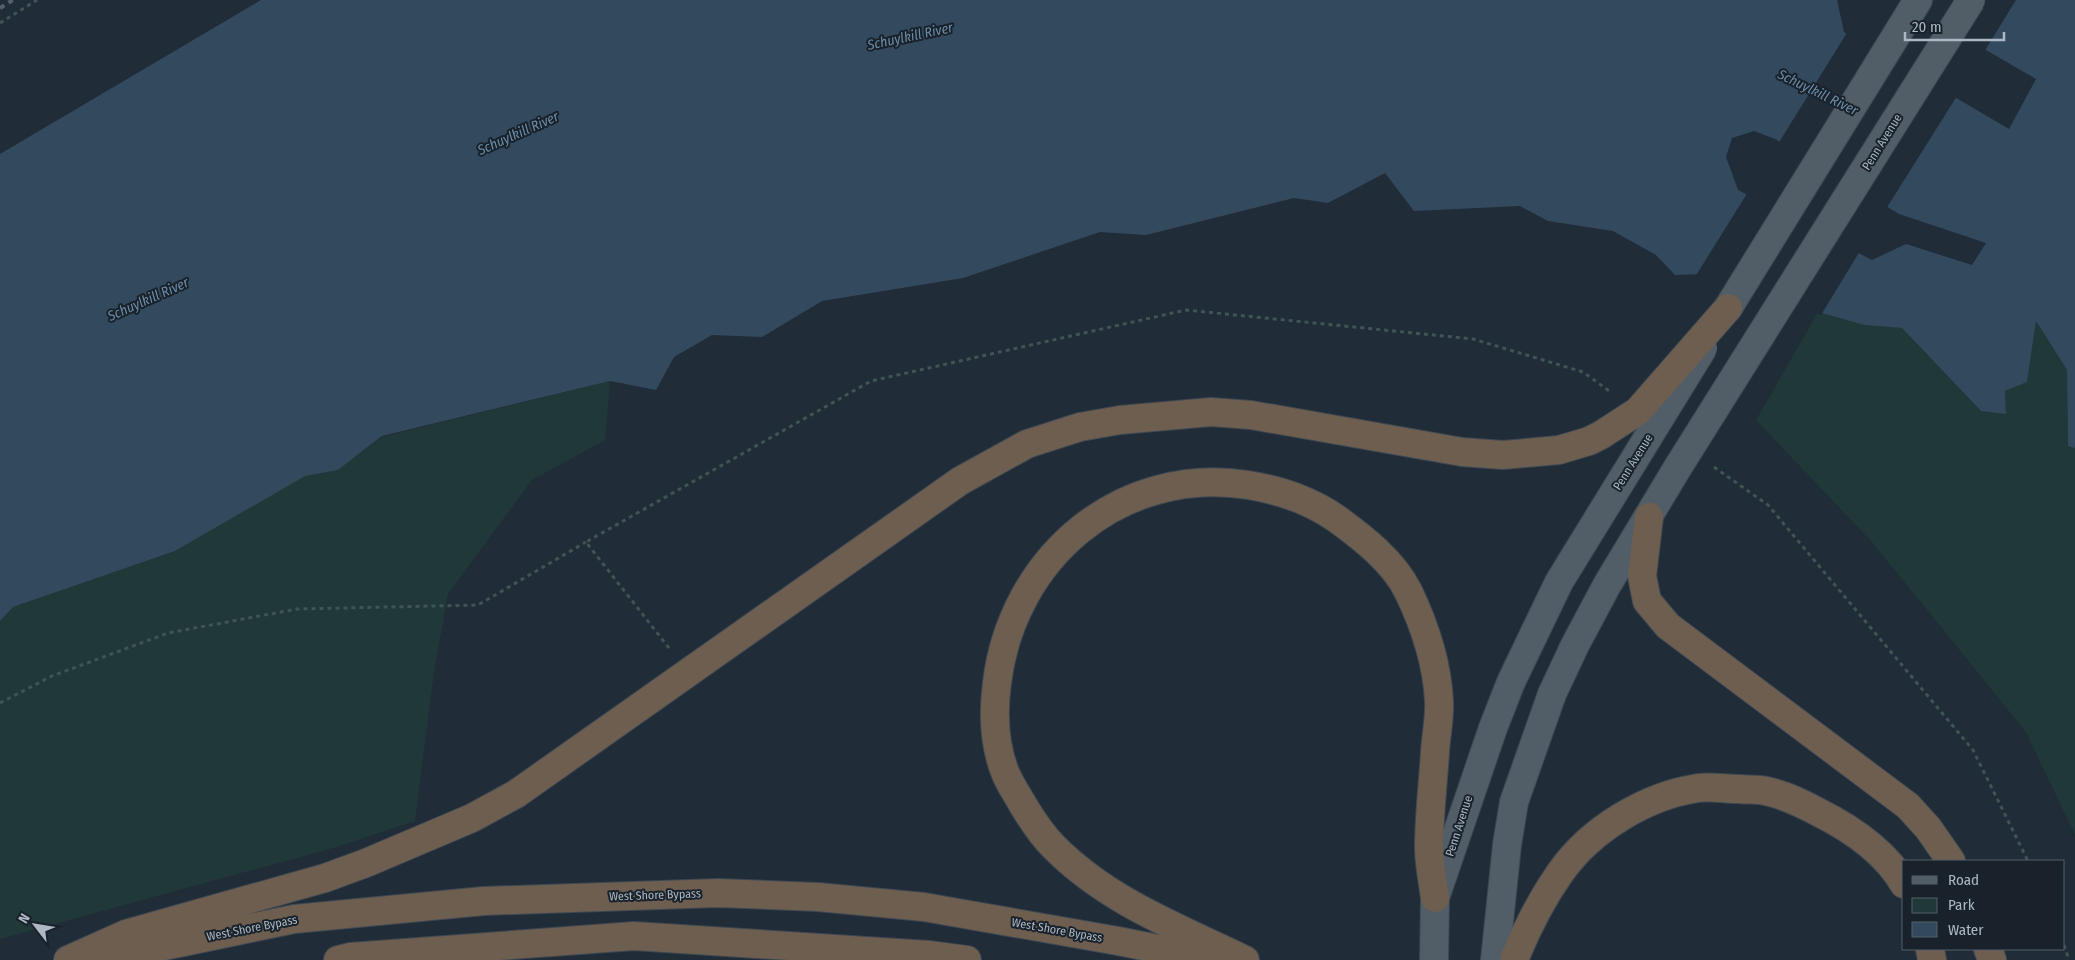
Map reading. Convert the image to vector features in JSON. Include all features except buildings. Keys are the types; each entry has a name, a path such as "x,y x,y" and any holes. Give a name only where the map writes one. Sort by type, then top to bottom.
{"highway":[{"path":"68,960 126,934 324,878 397,851 472,818 516,794 960,481 992,461 1026,444 1080,427 1120,420 1211,412 1251,415 1462,452 1503,455 1560,450 1589,441 1601,435 1638,411 1728,308"},
{"path":"1244,960 1134,907 1096,884 1078,869 1041,833 1005,774 999,753 994,703 999,663 1008,628 1029,590 1048,562 1078,530 1111,508 1148,493 1210,482 1226,482 1279,491 1312,504 1341,522 1373,548 1406,587 1427,634 1440,705 1435,740 1429,849 1435,898"},
{"path":"1649,517 1642,576 1647,600 1668,626 1908,806 1928,828 1950,860"},
{"path":"1514,960 1560,873 1599,832 1640,807 1662,798 1700,788 1764,791 1789,798 1827,816 1855,833 1890,864 1902,881"},
{"name":"West Shore Bypass","path":"97,960 294,919 484,901 718,893 818,897 924,908 1118,941 1212,960"},
{"path":"338,960 350,957 492,945 634,936 929,955 967,960"}],"main road":[{"name":"Penn Avenue","path":"1434,960 1435,898 1493,728 1535,629 1559,582 1918,0"},
{"name":"Penn Avenue","path":"1495,960 1506,845 1514,802 1552,694 1575,645 1607,586 1678,467 1971,0"}],"path":[{"path":"0,23 37,0"},
{"path":"0,703 52,676 168,633 297,609 478,605 586,542"},
{"path":"2065,948 2069,960"}],"green space":[{"path":"1818,312 1864,325 1902,328 1981,411 2006,413 2005,391 2027,382 2036,321 2067,370 2068,445 2075,448 2075,835 2026,732 1872,542 1756,420"},
{"path":"610,381 605,440 532,480 448,594 434,672 415,821 337,847 0,939 0,621 13,607 175,551 305,475 338,470 382,437"}],"water":[{"name":"Schuylkill River","path":"261,0 1837,0 1844,32 2009,129 2036,79 1899,0 2075,0 2075,448 2068,446 2067,370 2036,321 2027,382 2005,391 2006,414 1981,411 1902,328 1864,325 1818,312 1777,272 1675,275 1656,255 1613,231 1548,221 1520,206 1414,211 1385,173 1328,203 1294,198 1146,235 1100,232 963,278 822,301 762,337 712,335 674,357 656,390 610,381 382,436 338,470 305,476 175,551 13,607 0,621 0,154","holes":["1754,131 1775,139 1899,214 1986,243 1972,265 1906,244 1872,260 1738,190 1726,157 1732,138"]}],"pier":[{"path":"1897,0 2016,0 1984,52"},
{"path":"1848,31 1957,96 1886,209 1778,144"},
{"path":"1748,192 1860,251 1821,315 1816,313 1776,275 1695,277"}],"railway":[{"path":"0,8 13,0"}]}
